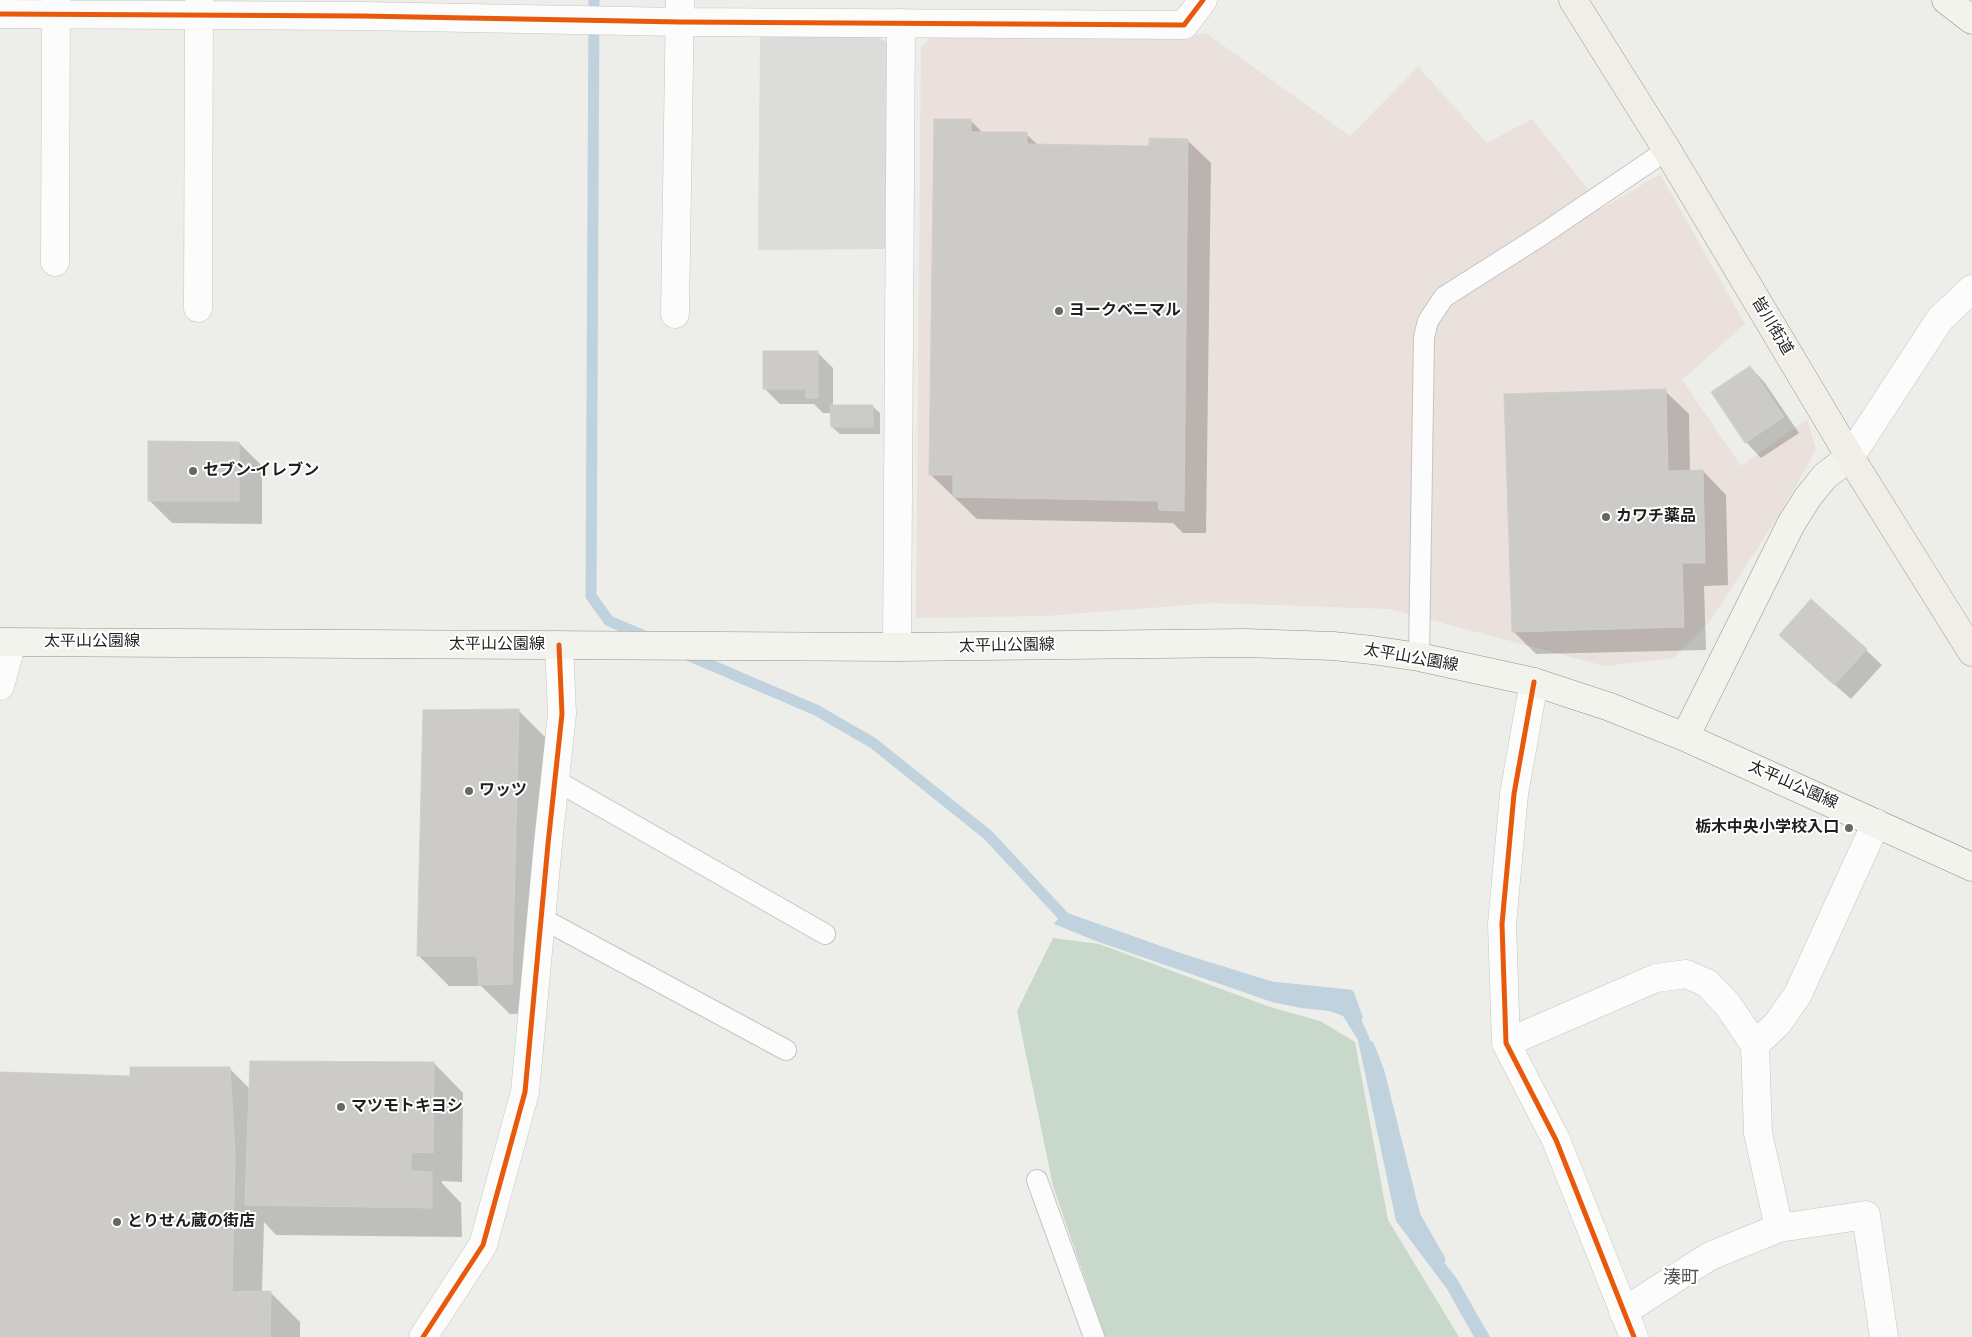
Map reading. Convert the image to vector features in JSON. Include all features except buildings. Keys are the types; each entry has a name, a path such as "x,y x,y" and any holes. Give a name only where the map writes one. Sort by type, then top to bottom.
{"main road":[{"name":"皆川街道","path":"1574,0 1850,457 1972,652"},
{"path":"1946,0 1972,20"},
{"path":"1685,736 1792,524 1808,497 1824,476 1850,457"},
{"name":"太平山公園線","path":"6,642 897,647 1287,644 1342,647 1419,657 1534,682 1610,707 1685,736 1972,867"}],"street":[{"path":"0,14 56,7 831,11 901,23 969,11 1184,25 1204,0"},
{"path":"56,7 56,262"},
{"path":"198,308 199,8"},
{"path":"676,314 680,11"},
{"path":"897,647 901,23"},
{"path":"1850,457 1940,320 1972,289"},
{"path":"0,686 6,642"},
{"path":"423,1337 483,1245 525,1092 562,714 559,645"},
{"path":"1534,682 1514,794 1502,924 1506,1043 1556,1140 1628,1325 1710,1256 1779,1228 1866,1214 1884,1337"},
{"path":"1756,1045 1778,1023 1798,994 1876,823"},
{"path":"1506,1043 1656,978 1686,974 1707,983 1727,1004 1756,1045 1758,1133 1779,1228"}],"lane":[{"path":"1419,657 1424,337 1428,321 1444,297 1540,236 1666,150"},
{"path":"555,780 825,934"},
{"path":"541,918 786,1050"},
{"path":"1036,1180 1094,1337"}],"shaded area":[{"path":"873,34 888,43 885,249 758,250 760,35"},
{"path":"1207,34 1350,136 1418,67 1487,143 1532,119 1603,208 1660,174 1745,324 1682,380 1741,466 1807,419 1816,450 1781,512 1710,621 1673,658 1605,666 1390,609 1214,603 1045,616 916,618 921,47 931,37"}],"green space":[{"path":"1053,938 1099,944 1270,1007 1320,1021 1355,1042 1388,1220 1459,1337 1105,1337 1053,1186 1017,1011"}],"water":[{"path":"1064,911 1103,932 1283,992 1341,998 1352,1004 1358,1012 1369,1037 1410,1218 1457,1279 1490,1337 1474,1337 1447,1289 1396,1221 1358,1040 1343,1016 1330,1011 1272,1002 1096,941 1054,924"}],"waterway":[{"path":"594,0 591,596 609,621 647,637"},
{"path":"685,654 816,710 873,743 988,835 1065,918 1181,959 1271,987 1349,995 1357,1017"},
{"path":"1369,1046 1379,1072 1415,1216 1440,1260"}],"cycle path":[{"path":"0,14 362,16 680,22 1184,25 1203,0"},
{"path":"423,1337 483,1245 525,1092 562,714 559,645"},
{"path":"1534,682 1514,794 1502,924 1506,1043 1556,1140 1634,1337"}],"place":[{"name":"ヨークベニマル","path":"1059,311"},
{"name":"セブン-イレブン","path":"193,471"},
{"name":"カワチ薬品","path":"1606,517"},
{"name":"ワッツ","path":"469,791"},
{"name":"栃木中央小学校入口","path":"1849,828"},
{"name":"マツモトキヨシ","path":"341,1107"},
{"name":"とりせん蔵の街店","path":"117,1222"}],"district":[{"name":"湊町","path":"1681,1278"}]}
